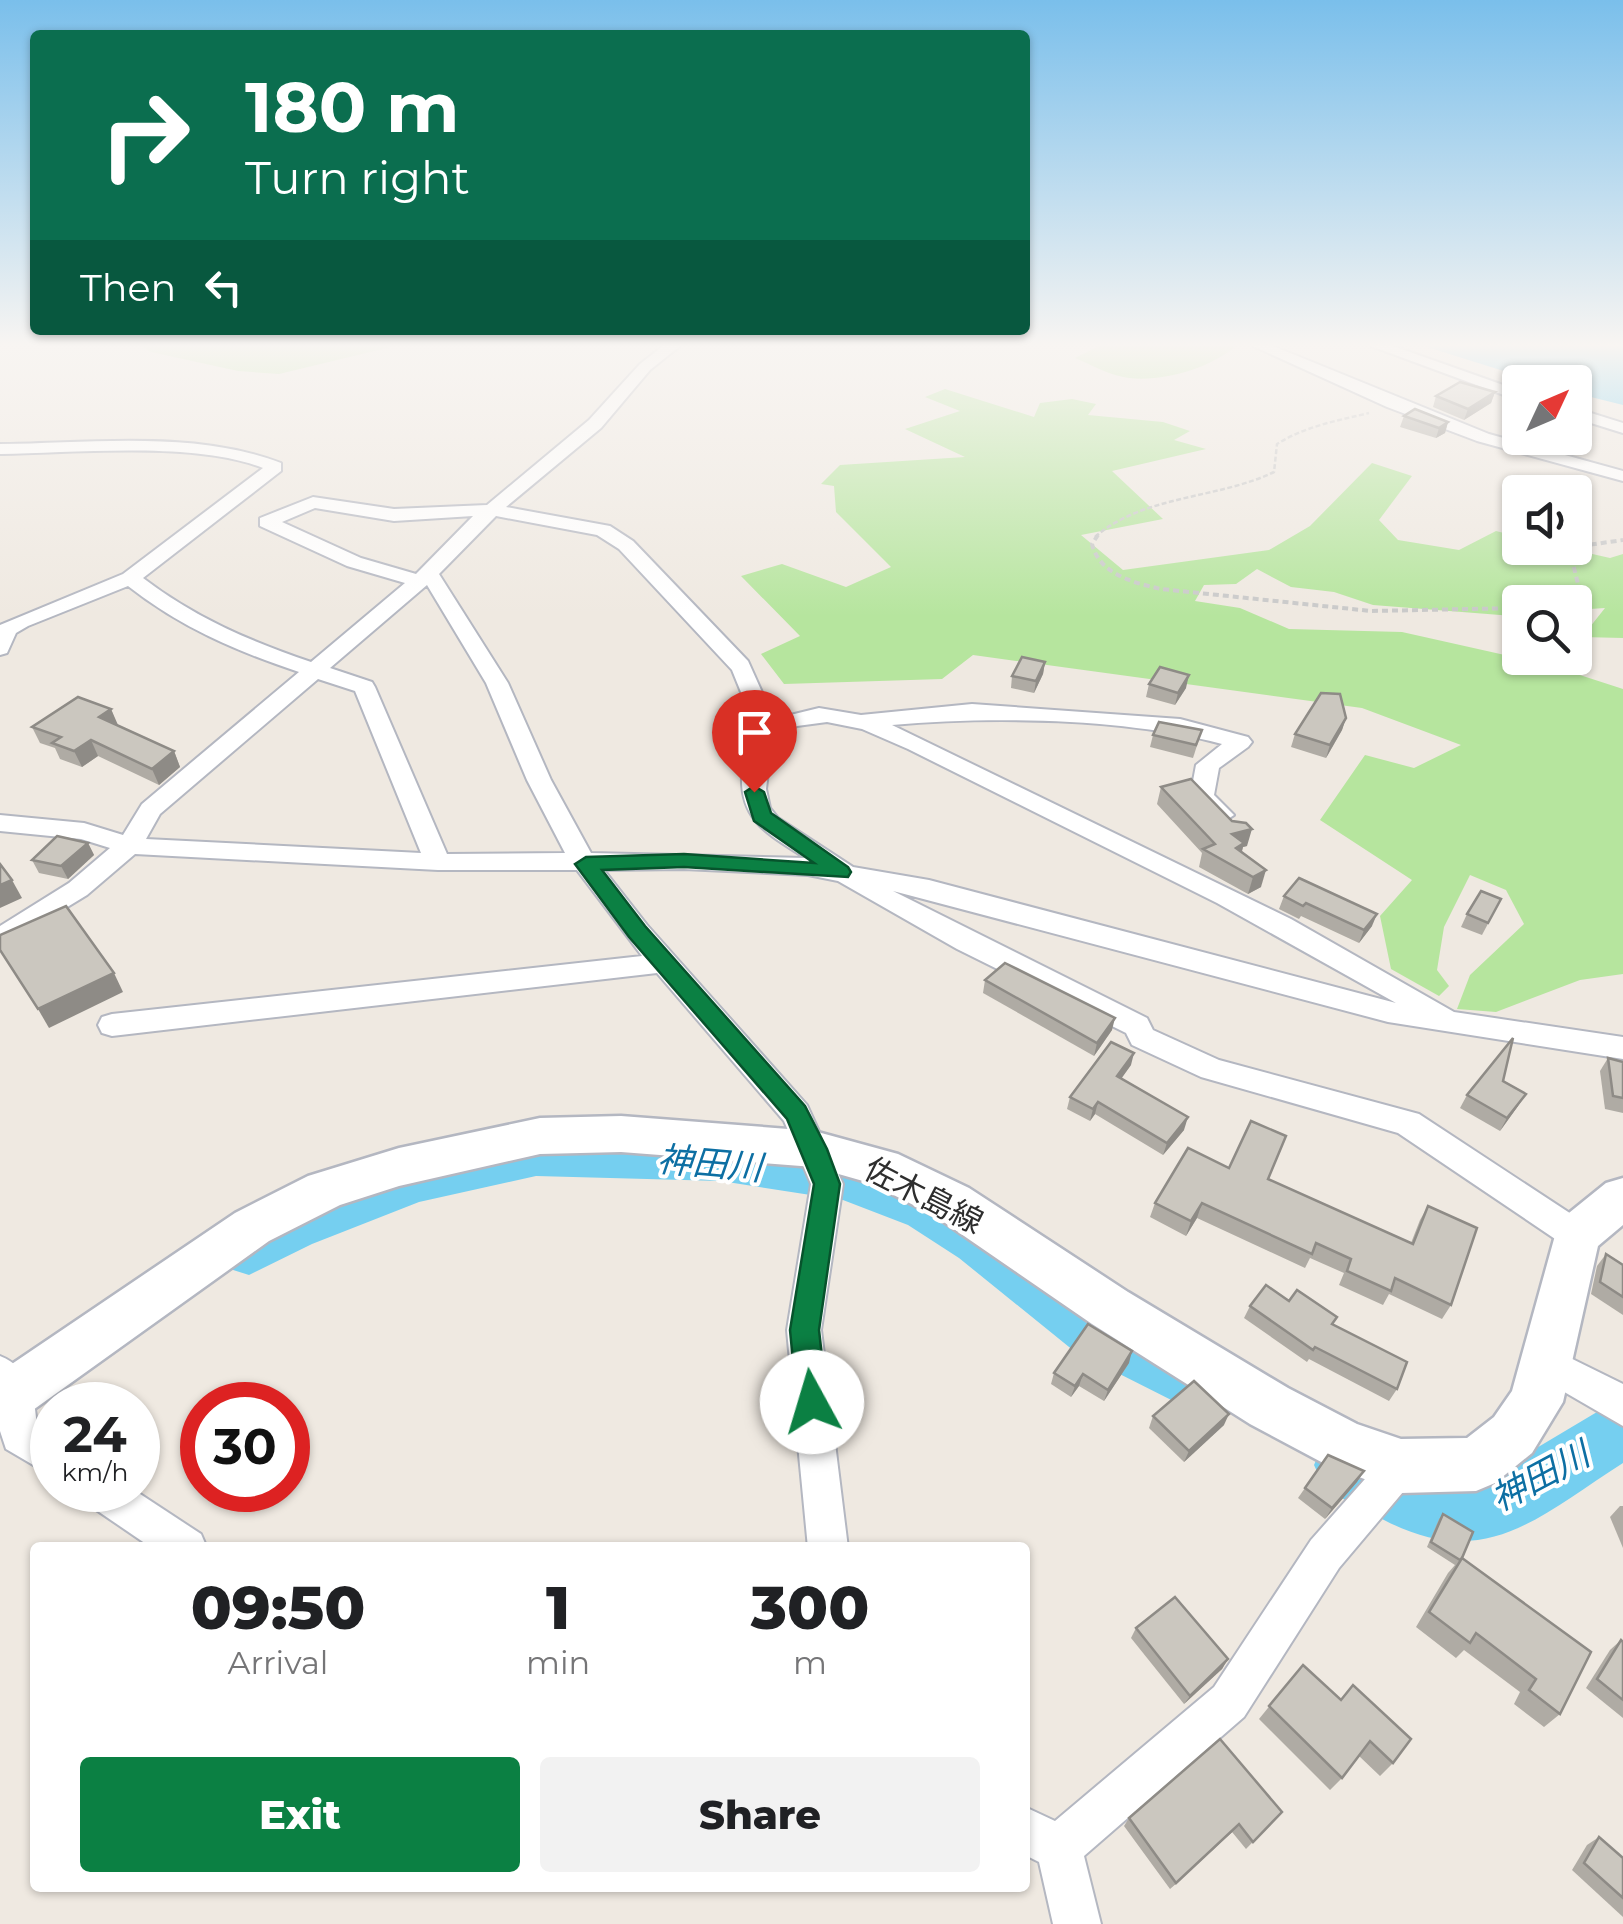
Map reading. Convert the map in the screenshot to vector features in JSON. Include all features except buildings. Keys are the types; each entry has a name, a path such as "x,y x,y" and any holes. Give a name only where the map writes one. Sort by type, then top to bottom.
{"main road":[{"name":"佐木島線","path":"5,1389 252,1228 325,1190 380,1172 540,1136 621,1134 814,1149 882,1167 952,1202 1110,1308 1269,1406 1344,1446 1401,1466 1476,1464 1514,1436 1536,1402 1576,1235"},
{"path":"1576,1235 1623,1197"}],"street":[{"path":"0,939 78,889 128,846 151,809 317,670 424,577 490,510 581,436"},
{"path":"1480,436 1623,476"},
{"path":"0,449 169,450 264,460 274,467 230,505 130,578 6,630 0,649"},
{"path":"768,730 753,684 740,666 626,545 603,530 490,510 394,515 313,502 268,522 354,562 424,577 488,667 539,780 586,864 663,963 796,1113 827,1184 804,1330 827,1542"},
{"path":"130,578 177,614 251,649 364,687 438,862"},
{"path":"855,721 972,711 1180,726 1223,734 1240,742 1208,765 1202,797 1239,830"},
{"path":"1444,1019 1382,980 1164,867 890,733 826,715 768,730 758,744 754,792 761,816 841,872 972,946 1137,1026 1142,1037 1211,1069 1408,1123 1576,1235"},
{"path":"0,823 84,831 128,846 438,862 586,864 684,860 841,872 929,889 1388,1012 1623,1048"},
{"path":"112,1025 663,963"},
{"path":"1548,1363 1616,1399 1623,1409"},
{"path":"5,1389 19,1436 30,1443"},
{"path":"1077,1924 1042,1839 1229,1702 1325,1554 1401,1466"},
{"path":"133,1512 178,1542"}],"path":[{"path":"1288,436 1277,444 1274,472 1240,489 1116,520 1092,540 1094,554 1104,566 1124,578 1150,586 1309,608 1502,608"},
{"path":"1578,585 1572,560 1574,552 1588,545 1623,540"}],"green space":[{"path":"920,436 1181,436 1174,440 1206,449 1112,471 1163,519 1081,535 1123,570 1269,550 1310,526 1372,463 1412,476 1379,520 1398,540 1459,550 1496,531 1502,532 1502,565 1592,565 1592,554 1610,558 1623,554 1623,638 1592,637 1592,624 1605,608 1592,609 1592,585 1502,585 1502,615 1373,605 1334,592 1291,587 1257,569 1236,584 1204,585 1195,601 1240,608 1289,629 1402,632 1502,654 1502,675 1580,675 1623,689 1623,974 1580,980 1496,1012 1457,1009 1470,975 1524,924 1506,890 1470,875 1444,927 1437,970 1449,986 1439,996 1391,969 1380,916 1412,880 1320,820 1365,755 1414,768 1461,745 1362,708 973,655 942,679 784,684 761,654 800,636 741,576 782,564 846,587 891,567 836,512 834,486 821,484 840,465 965,457"}],"waterway":[{"name":"神田川","path":"249,1252 293,1228 413,1182 536,1155 721,1160 846,1179 927,1209 978,1242 1094,1333 1205,1389"},
{"name":"神田川","path":"1345,1465 1408,1500 1443,1510 1496,1508 1623,1429"}],"route":[{"path":"754,792 761,816 841,872 684,860 586,864 637,932 796,1113 814,1149 827,1184 804,1330 812,1402"}]}
